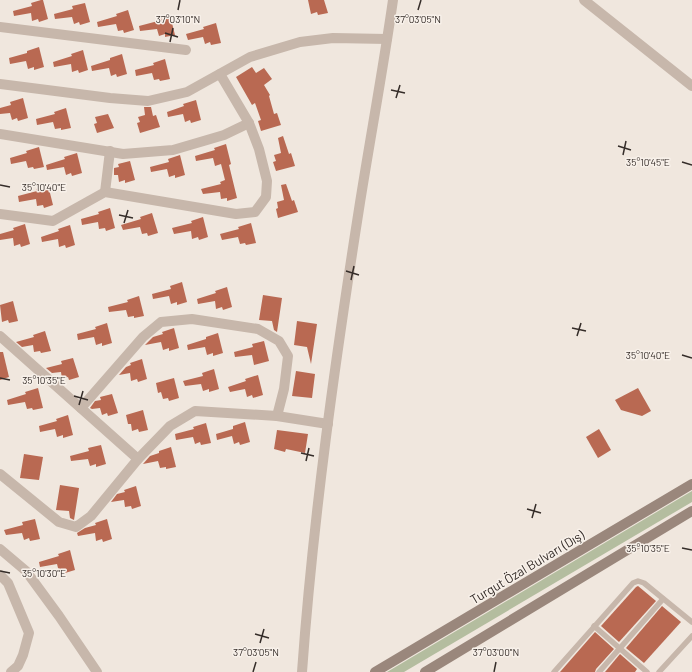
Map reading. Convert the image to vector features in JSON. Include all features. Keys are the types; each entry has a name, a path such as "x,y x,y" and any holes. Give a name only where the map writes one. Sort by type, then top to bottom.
{"main road":[{"name":"Turgut Özal Bulvarı (Dış)","path":"375,672 692,484"},
{"path":"425,672 692,511"}],"street":[{"path":"302,672 328,424 358,217 393,0"},
{"path":"584,0 692,86"},
{"path":"0,27 186,50"},
{"path":"0,84 110,98 148,100 187,92 250,57 300,42 333,38 387,39"},
{"path":"0,214 53,221 105,192 236,214 255,212 266,197 267,181 259,149 249,123 220,74"},
{"path":"0,134 123,154 174,150 224,135 249,123"},
{"path":"105,192 110,151"},
{"path":"81,408 142,337 161,322 192,319 258,329 279,341 288,356 284,388 277,416"},
{"path":"0,336 138,459"},
{"path":"0,474 59,522 76,527 91,516 138,459 170,426 195,411 277,416 328,424"},
{"path":"0,548 26,571 59,616 96,672"},
{"path":"0,575 8,583 29,633 23,655 18,666 11,672"}],"lane":[{"path":"554,672 594,626 634,583 638,581 644,583 692,622"},
{"path":"598,672 663,599"},
{"path":"594,626 647,672"},
{"path":"659,672 692,636"}],"green space":[{"path":"692,491 692,502 404,672 387,672"}],"building":[{"path":"43,0 48,19 39,22 38,19 32,21 31,13 14,16 13,11 32,6 31,3"},
{"path":"308,0 324,0 328,13 318,15 317,12 311,14"},
{"path":"85,3 90,22 80,25 79,22 74,24 72,17 55,19 54,14 73,9 72,6"},
{"path":"128,10 134,30 124,33 123,30 118,31 116,24 98,27 97,22 117,16 116,14"},
{"path":"170,15 175,35 165,37 165,34 159,36 157,29 140,31 139,26 158,21 157,19"},
{"path":"216,23 221,43 211,45 210,42 205,44 203,37 188,40 186,34 204,29 203,27"},
{"path":"39,47 44,67 34,70 34,67 28,69 26,61 10,64 9,58 27,53 27,51"},
{"path":"83,50 88,70 79,73 78,70 72,72 71,64 54,67 53,62 72,56 71,54"},
{"path":"122,54 127,74 117,77 116,74 111,76 109,68 92,71 91,66 110,60 110,58"},
{"path":"165,59 170,79 160,81 159,79 154,80 152,73 136,76 135,70 154,65 153,63"},
{"path":"252,67 256,73 264,68 272,79 264,85 270,95 274,114 277,113 281,125 261,131 258,121 261,120 255,103 252,105 236,77"},
{"path":"23,98 28,118 18,121 17,118 12,120 10,113 0,114 0,108 11,105 10,102"},
{"path":"196,100 201,120 191,123 190,120 185,122 183,114 168,117 167,112 184,106 183,104"},
{"path":"144,107 151,107 153,116 156,115 160,127 140,133 137,123 140,122 138,117 145,115"},
{"path":"66,108 71,128 61,130 61,128 55,129 53,122 37,125 36,119 55,114 54,112"},
{"path":"108,114 114,128 97,133 94,124 97,123 95,117"},
{"path":"283,136 295,166 276,171 273,162 276,161 274,155 281,153 278,138"},
{"path":"226,144 231,164 229,165 237,198 227,201 227,198 221,199 220,192 203,194 201,189 221,184 220,182 225,180 221,164 215,166 213,158 196,161 195,156 215,150 214,148"},
{"path":"39,147 44,167 34,169 33,167 28,168 26,161 11,164 10,158 27,153 26,151"},
{"path":"77,153 82,173 72,176 71,173 66,175 64,167 47,170 46,165 65,159 64,157"},
{"path":"180,155 185,175 175,178 175,175 169,177 167,169 151,172 150,167 169,162 168,159"},
{"path":"130,161 135,180 125,183 125,180 119,182 118,175 114,175 114,168 119,167 118,164"},
{"path":"286,184 298,212 278,218 276,209 278,208 277,202 284,200 281,185"},
{"path":"48,185 53,205 44,208 43,205 37,206 36,199 19,202 18,196 37,191 36,189"},
{"path":"110,208 115,228 106,231 105,228 99,229 98,222 82,225 81,219 99,214 98,212"},
{"path":"152,213 158,233 148,236 147,233 142,234 140,227 123,230 121,225 141,219 140,217"},
{"path":"203,217 208,237 199,240 198,237 192,239 191,231 174,234 172,228 192,223 191,221"},
{"path":"251,223 256,243 246,245 245,243 240,244 238,237 222,240 220,234 239,229 238,227"},
{"path":"25,224 30,244 21,247 20,244 14,246 13,238 0,240 0,234 14,230 13,228"},
{"path":"70,225 75,245 66,248 65,245 59,247 58,239 42,242 41,237 59,231 58,229"},
{"path":"182,282 187,302 177,305 177,302 171,304 169,296 153,299 152,294 171,289 170,286"},
{"path":"227,287 232,307 223,310 222,307 216,309 215,301 198,304 197,299 216,293 215,291"},
{"path":"263,295 282,298 277,332 274,330 272,321 259,320"},
{"path":"139,296 144,316 134,318 134,316 128,317 126,310 109,312 108,307 128,302 127,300"},
{"path":"13,301 18,321 9,323 8,320 2,322 0,305"},
{"path":"297,321 317,324 311,364 307,347 294,345"},
{"path":"107,323 112,343 102,346 102,343 96,345 94,337 78,340 77,334 96,329 95,327"},
{"path":"174,328 179,348 169,351 169,348 163,350 161,342 145,345 153,337"},
{"path":"45,331 51,351 41,353 40,351 34,352 33,345 22,347 16,342 34,337 33,335"},
{"path":"218,333 223,353 213,356 213,353 207,355 205,347 188,350 187,345 206,339 206,337"},
{"path":"264,341 269,361 254,365 252,355 235,357 234,352 253,347 252,344"},
{"path":"0,352 3,352 9,377 0,380"},
{"path":"73,358 79,377 69,380 68,377 62,379 61,372 52,373 46,368 62,364 61,361"},
{"path":"142,359 147,379 138,382 137,379 131,381 130,373 119,375 126,367 131,365 130,363"},
{"path":"214,369 219,389 209,392 209,389 203,391 201,384 185,386 183,381 203,376 202,373"},
{"path":"296,371 315,374 312,398 292,396"},
{"path":"258,375 263,395 253,398 252,395 247,397 245,389 230,392 228,387"},
{"path":"174,378 179,398 169,401 168,398 163,399 161,392 158,393 156,383"},
{"path":"38,388 43,408 33,410 32,408 27,409 25,402 8,405 7,400 26,394 25,392"},
{"path":"638,388 651,411 642,416 621,410 615,400"},
{"path":"112,394 118,413 108,416 107,413 102,415 100,408 90,408 95,401 101,400 100,397"},
{"path":"143,410 148,430 139,432 138,429 132,431 131,424 128,424 126,415"},
{"path":"68,415 73,435 63,438 63,435 57,437 55,429 40,432 39,426 57,421 56,419"},
{"path":"245,422 250,442 240,445 239,442 234,444 232,436 217,440 216,434 233,429 233,426"},
{"path":"206,423 211,443 201,445 200,442 195,444 193,437 176,440 175,434 194,429 193,427"},
{"path":"599,429 611,450 598,458 586,437"},
{"path":"277,430 308,434 305,453 286,449 285,452 274,449"},
{"path":"101,445 106,464 96,467 96,464 90,466 88,459 71,461 70,456 89,451 88,448"},
{"path":"171,447 176,467 166,469 166,467 160,468 158,461 143,464 150,456"},
{"path":"24,454 43,457 39,480 20,478"},
{"path":"60,485 79,488 74,520 70,518 69,511 56,510"},
{"path":"136,486 141,506 132,509 131,506 125,507 124,500 111,502 117,494 125,492 124,490"},
{"path":"35,519 40,539 30,541 29,538 24,540 22,533 6,535 4,530 23,525 22,522"},
{"path":"107,519 112,539 103,542 102,539 96,541 95,533 78,536 77,533 85,528 96,525 95,523"},
{"path":"70,550 75,570 65,573 65,570 59,572 57,564 40,567 39,562 59,556 58,554"},
{"path":"638,586 656,601 619,642 601,626"},
{"path":"662,606 681,622 644,663 626,648"},
{"path":"595,632 614,649 595,672 560,672"},
{"path":"620,654 637,669 635,672 605,672"}]}
